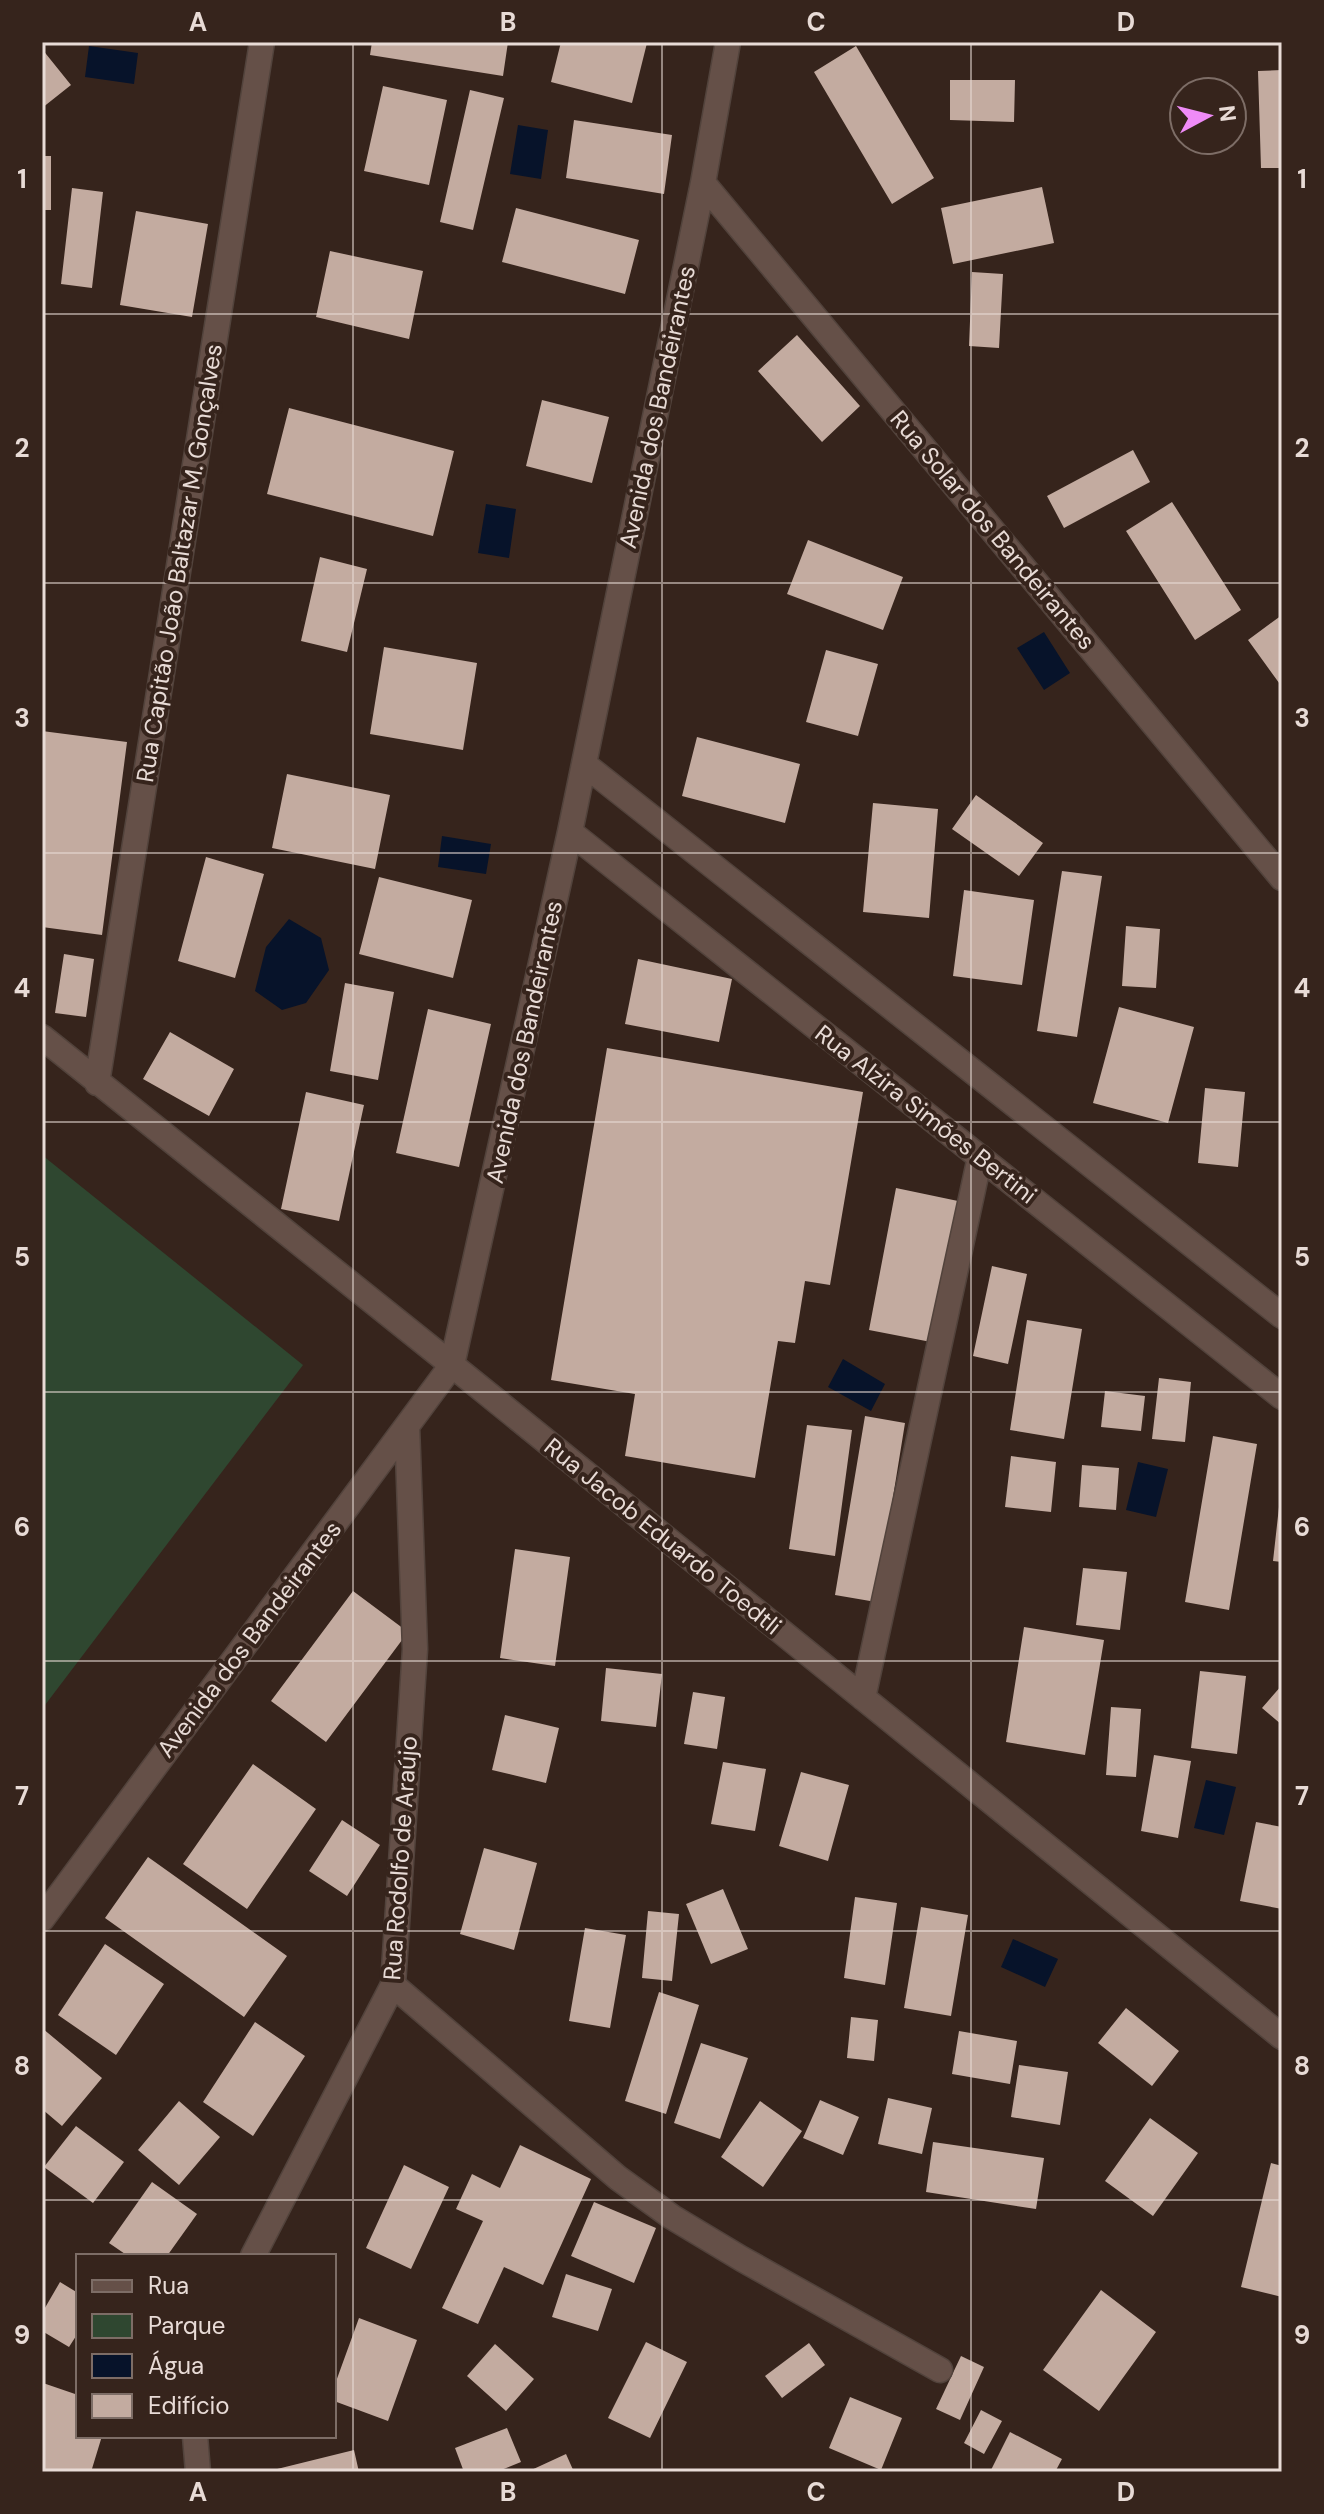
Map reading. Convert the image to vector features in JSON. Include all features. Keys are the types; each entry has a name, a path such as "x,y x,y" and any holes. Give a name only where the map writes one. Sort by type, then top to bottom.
{"street":[{"name":"Rua Capitão João Baltazar M. Gonçalves","path":"97,1083 262,42"},
{"name":"Avenida dos Bandeirantes","path":"42,1919 452,1365 570,832 703,183 728,42"},
{"name":"Rua Solar dos Bandeirantes","path":"703,183 1282,878"},
{"path":"584,764 1282,1316"},
{"name":"Rua Alzira Simões Bertini","path":"570,832 1282,1397"},
{"name":"Rua Jacob Eduardo Toedtli","path":"42,1037 1282,2037"},
{"path":"863,1698 980,1157"},
{"name":"Rua Rodolfo de Araújo","path":"254,2254 393,1985 415,1649 407,1426"},
{"path":"393,1985 628,2186 742,2259 940,2370"},
{"path":"195,2438 198,2472"}],"green space":[{"path":"42,1155 303,1365 42,1709"}],"water":[{"path":"89,46 138,53 134,84 85,77"},
{"path":"518,125 548,130 541,179 510,174"},
{"path":"486,504 516,509 509,558 478,553"},
{"path":"1044,632 1070,673 1044,690 1017,648"},
{"path":"442,836 491,844 486,874 438,867"},
{"path":"289,919 321,938 329,970 306,1003 282,1010 255,991 266,947"},
{"path":"843,1359 885,1384 871,1411 828,1387"},
{"path":"1138,1462 1168,1469 1156,1517 1126,1510"},
{"path":"1206,1780 1236,1787 1224,1835 1194,1828"},
{"path":"1013,1939 1058,1959 1045,1987 1001,1967"}],"building":[{"path":"372,42 508,42 503,76 370,55"},
{"path":"561,42 647,43 632,103 551,82"},
{"path":"856,46 934,178 892,204 814,72"},
{"path":"42,49 71,85 42,108"},
{"path":"1282,70 1282,168 1261,168 1258,71"},
{"path":"950,80 1015,80 1014,122 950,120"},
{"path":"383,86 447,100 429,185 364,171"},
{"path":"470,90 504,98 473,230 440,222"},
{"path":"574,120 672,135 664,194 566,178"},
{"path":"42,156 51,156 51,210 42,210"},
{"path":"1042,187 1054,243 953,264 941,208"},
{"path":"72,188 103,192 92,288 61,284"},
{"path":"516,208 639,240 625,294 502,262"},
{"path":"136,211 208,224 192,317 120,305"},
{"path":"330,251 423,271 409,339 316,317"},
{"path":"972,272 1003,274 999,348 969,346"},
{"path":"797,335 860,406 822,442 758,371"},
{"path":"542,400 609,417 592,483 526,466"},
{"path":"289,408 454,451 433,536 267,494"},
{"path":"1133,450 1150,482 1064,528 1047,496"},
{"path":"1172,502 1241,610 1195,640 1126,531"},
{"path":"808,540 903,577 883,630 787,594"},
{"path":"320,557 367,569 347,652 301,641"},
{"path":"1282,615 1282,687 1248,640"},
{"path":"384,647 477,663 463,750 370,734"},
{"path":"826,650 878,664 858,736 806,722"},
{"path":"42,731 127,742 102,935 42,927"},
{"path":"697,737 800,764 785,823 682,796"},
{"path":"287,774 390,795 375,869 272,848"},
{"path":"976,795 1043,843 1019,876 952,829"},
{"path":"873,803 938,809 929,918 863,912"},
{"path":"206,857 264,874 235,978 178,961"},
{"path":"1062,871 1102,876 1077,1037 1037,1031"},
{"path":"379,877 472,900 453,978 359,954"},
{"path":"964,890 1034,900 1022,985 953,976"},
{"path":"1126,926 1160,929 1156,988 1122,986"},
{"path":"64,954 94,959 86,1017 55,1013"},
{"path":"638,959 732,979 719,1042 625,1024"},
{"path":"345,983 394,992 378,1080 330,1071"},
{"path":"1119,1007 1194,1027 1168,1123 1093,1103"},
{"path":"428,1009 491,1024 459,1167 396,1153"},
{"path":"170,1032 234,1069 209,1116 143,1079"},
{"path":"607,1048 863,1092 830,1285 805,1281 795,1343 778,1341 755,1478 625,1456 635,1394 551,1380"},
{"path":"1205,1088 1245,1092 1238,1167 1198,1163"},
{"path":"306,1092 364,1105 339,1221 281,1209"},
{"path":"896,1188 958,1201 931,1342 869,1330"},
{"path":"992,1266 1027,1274 1008,1364 973,1356"},
{"path":"1027,1320 1082,1329 1064,1439 1010,1430"},
{"path":"1159,1378 1191,1382 1185,1442 1152,1439"},
{"path":"1105,1391 1145,1396 1141,1431 1101,1427"},
{"path":"865,1416 905,1423 876,1602 835,1595"},
{"path":"807,1425 852,1430 835,1556 789,1549"},
{"path":"1213,1436 1257,1444 1229,1610 1185,1602"},
{"path":"1011,1456 1056,1462 1051,1512 1005,1507"},
{"path":"1082,1465 1119,1468 1116,1510 1079,1507"},
{"path":"1282,1498 1282,1562 1273,1561"},
{"path":"515,1549 570,1557 555,1666 500,1658"},
{"path":"1083,1568 1127,1572 1120,1630 1076,1625"},
{"path":"353,1591 408,1632 326,1742 271,1701"},
{"path":"1024,1627 1104,1640 1085,1755 1006,1742"},
{"path":"606,1668 662,1674 656,1727 601,1721"},
{"path":"1200,1671 1246,1676 1237,1754 1191,1748"},
{"path":"1282,1685 1282,1725 1262,1708"},
{"path":"693,1692 725,1697 717,1749 684,1744"},
{"path":"1111,1707 1141,1709 1136,1777 1106,1775"},
{"path":"505,1715 559,1728 546,1783 492,1770"},
{"path":"1154,1755 1191,1761 1178,1838 1141,1831"},
{"path":"723,1762 766,1769 755,1831 711,1824"},
{"path":"253,1764 316,1809 247,1909 183,1864"},
{"path":"801,1772 849,1785 828,1861 779,1846"},
{"path":"342,1820 380,1845 347,1896 309,1871"},
{"path":"1256,1822 1282,1827 1282,1909 1240,1901"},
{"path":"484,1848 537,1863 514,1950 460,1934"},
{"path":"148,1857 287,1956 244,2017 105,1918"},
{"path":"723,1889 748,1949 711,1964 686,1904"},
{"path":"855,1897 897,1903 885,1985 844,1978"},
{"path":"921,1907 968,1915 951,2016 904,2008"},
{"path":"648,1911 679,1914 672,1981 642,1978"},
{"path":"585,1928 626,1935 610,2028 569,2021"},
{"path":"105,1944 164,1984 116,2055 58,2015"},
{"path":"659,1992 699,2005 666,2114 625,2101"},
{"path":"1126,2008 1179,2051 1152,2086 1098,2043"},
{"path":"851,2017 878,2020 874,2061 847,2058"},
{"path":"255,2022 305,2056 253,2136 203,2102"},
{"path":"42,2028 102,2078 62,2126 42,2109"},
{"path":"959,2031 1017,2041 1010,2084 952,2074"},
{"path":"701,2043 748,2058 720,2139 674,2123"},
{"path":"1019,2065 1068,2072 1060,2125 1011,2117"},
{"path":"888,2098 932,2108 922,2154 878,2144"},
{"path":"820,2100 859,2117 843,2155 803,2138"},
{"path":"179,2101 220,2137 179,2185 138,2150"},
{"path":"760,2101 802,2131 763,2187 721,2157"},
{"path":"1150,2118 1198,2153 1153,2216 1105,2181"},
{"path":"76,2126 124,2162 93,2203 44,2167"},
{"path":"933,2142 1044,2158 1036,2209 926,2192"},
{"path":"520,2145 591,2179 543,2285 504,2267 478,2324 442,2308 483,2221 456,2209 472,2174 500,2188"},
{"path":"1271,2163 1282,2166 1282,2297 1241,2287"},
{"path":"404,2165 449,2187 411,2269 366,2248"},
{"path":"152,2182 197,2214 168,2254 125,2254 109,2243"},
{"path":"594,2202 656,2228 634,2283 571,2256"},
{"path":"566,2274 612,2289 598,2331 552,2317"},
{"path":"60,2282 76,2292 76,2336 69,2347 42,2331 42,2313"},
{"path":"1101,2290 1156,2332 1099,2411 1043,2370"},
{"path":"359,2318 417,2340 388,2421 336,2402 336,2381"},
{"path":"646,2342 687,2362 650,2438 608,2418"},
{"path":"809,2343 825,2365 782,2398 765,2376"},
{"path":"495,2344 534,2379 506,2411 467,2376"},
{"path":"961,2356 984,2367 960,2420 936,2409"},
{"path":"43,2383 76,2394 76,2438 101,2438 91,2472 42,2472"},
{"path":"850,2397 902,2418 881,2470 829,2448"},
{"path":"981,2410 1002,2421 984,2454 964,2443"},
{"path":"507,2428 521,2462 496,2472 464,2472 455,2448"},
{"path":"1010,2432 1062,2459 1055,2472 990,2472"},
{"path":"354,2450 359,2472 269,2472 269,2471"},
{"path":"566,2454 574,2472 527,2472"}]}
